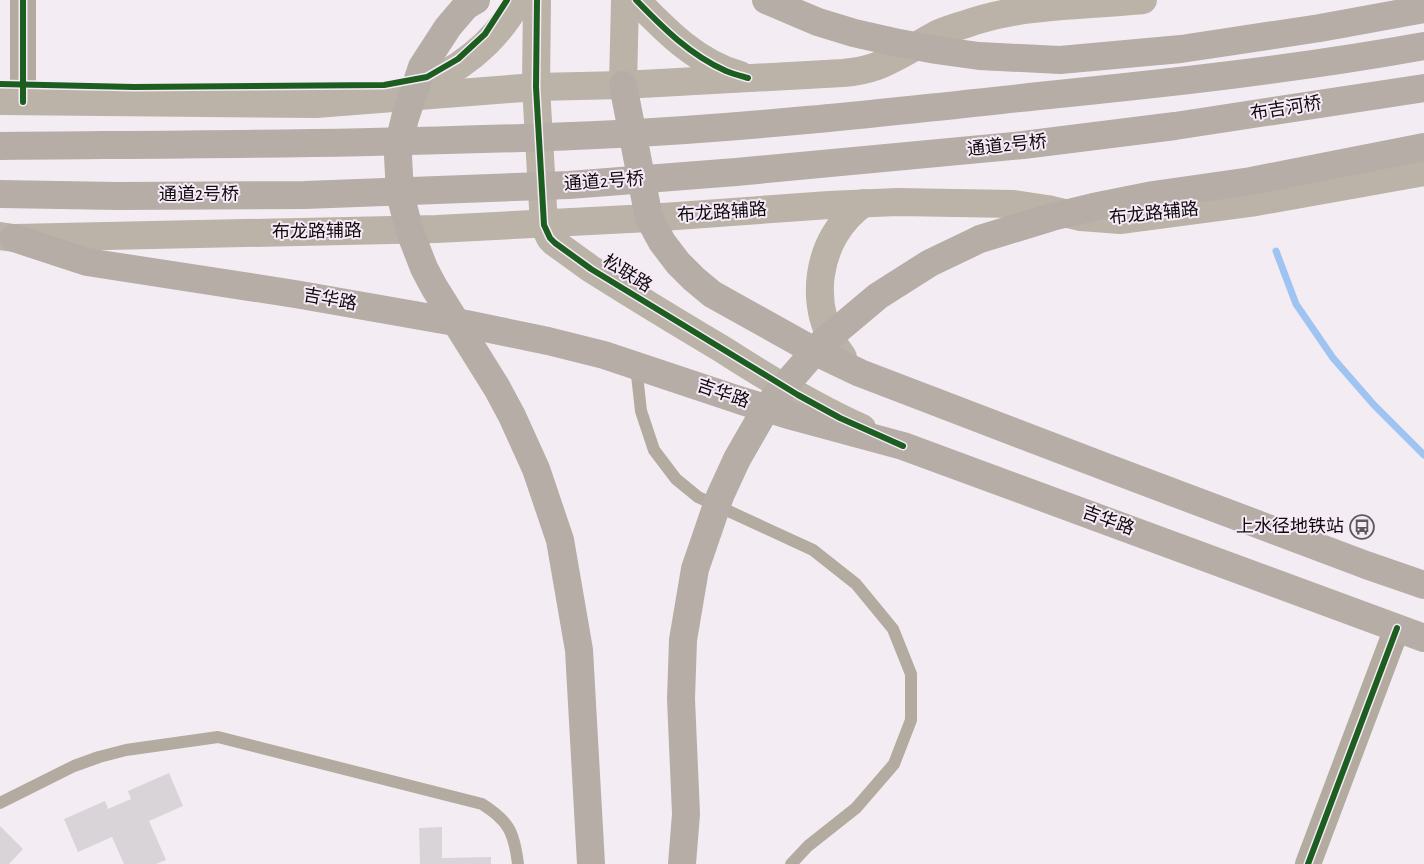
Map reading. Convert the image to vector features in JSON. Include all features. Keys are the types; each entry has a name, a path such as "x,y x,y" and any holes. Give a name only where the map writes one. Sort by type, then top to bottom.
{"main road":[{"path":"476,0 466,6 448,26 422,67 400,138 398,156 400,194 410,232 424,268 512,416 536,469 560,540 579,650 591,864"},
{"path":"380,99 405,93 432,82 457,68 502,28 520,0"},
{"name":"松联路","path":"537,0 536,87 544,225 550,238 568,254 598,274 798,395 840,418 903,446"},
{"path":"626,0 623,85 649,218 662,242 678,263 712,294 816,352 860,373 1238,517 1424,585"},
{"path":"636,0 677,40 697,56 727,72 748,78"},
{"path":"766,0 818,22 894,42 979,56 1060,60 1181,49 1320,28 1424,9"},
{"path":"12,102 316,104 536,87 623,85 843,73 861,71 893,59 939,33 1003,13 1034,8 1143,0"},
{"path":"0,146 401,142 621,133 757,124 1170,83 1290,68 1424,46"},
{"name":"布吉河桥","path":"1174,126 1411,90"},
{"name":"通道2号桥","path":"0,194 118,196 305,195 569,184 736,172 912,156 1023,145 1174,126"},
{"path":"682,864 686,814 682,699 683,640 695,569 720,496 737,459 768,405 822,343 878,296 930,263 980,239 1052,217 1153,195 1251,181 1424,147"},
{"name":"布龙路辅路","path":"7,237 427,230 544,225 898,202 1014,204 1081,217 1120,220 1256,202 1424,172"},
{"path":"860,373 846,361 830,339 820,311 819,296 820,282 831,240 845,219 864,203"},
{"name":"吉华路","path":"7,237 87,262 295,294 466,324 604,355 742,401 903,446 1424,638"}],"street":[{"path":"12,102 23,0"},
{"path":"1308,864 1397,628"}],"lane":[{"path":"636,366 641,411 654,450 676,478 698,497 813,550 856,584 893,628 911,674 911,720 894,764 856,808 808,846 791,864"},
{"path":"0,803 74,766 99,757 126,750 218,737 482,804 497,814 509,827 515,845 518,864"}],"building":[{"path":"169,773 183,806 149,821 166,860 156,864 124,864 112,837 78,852 64,819 105,801 108,809 131,799 128,791"},
{"path":"0,826 23,849 9,864 0,864"},
{"path":"442,827 442,858 491,857 491,864 420,864 419,828"}],"waterway":[{"path":"1276,251 1296,304 1333,358 1374,405 1424,455"}],"cycle path":[{"path":"23,0 23,102"},
{"path":"0,84 134,87 384,85 427,77 458,59 485,34 507,0"},
{"path":"537,0 536,87 544,225 550,238 591,269 798,395 840,418 903,446"},
{"path":"636,0 667,31 689,49 713,65 748,78"},
{"path":"1308,864 1397,628"}],"place":[{"name":"上水径地铁站","path":"1362,527"}]}
